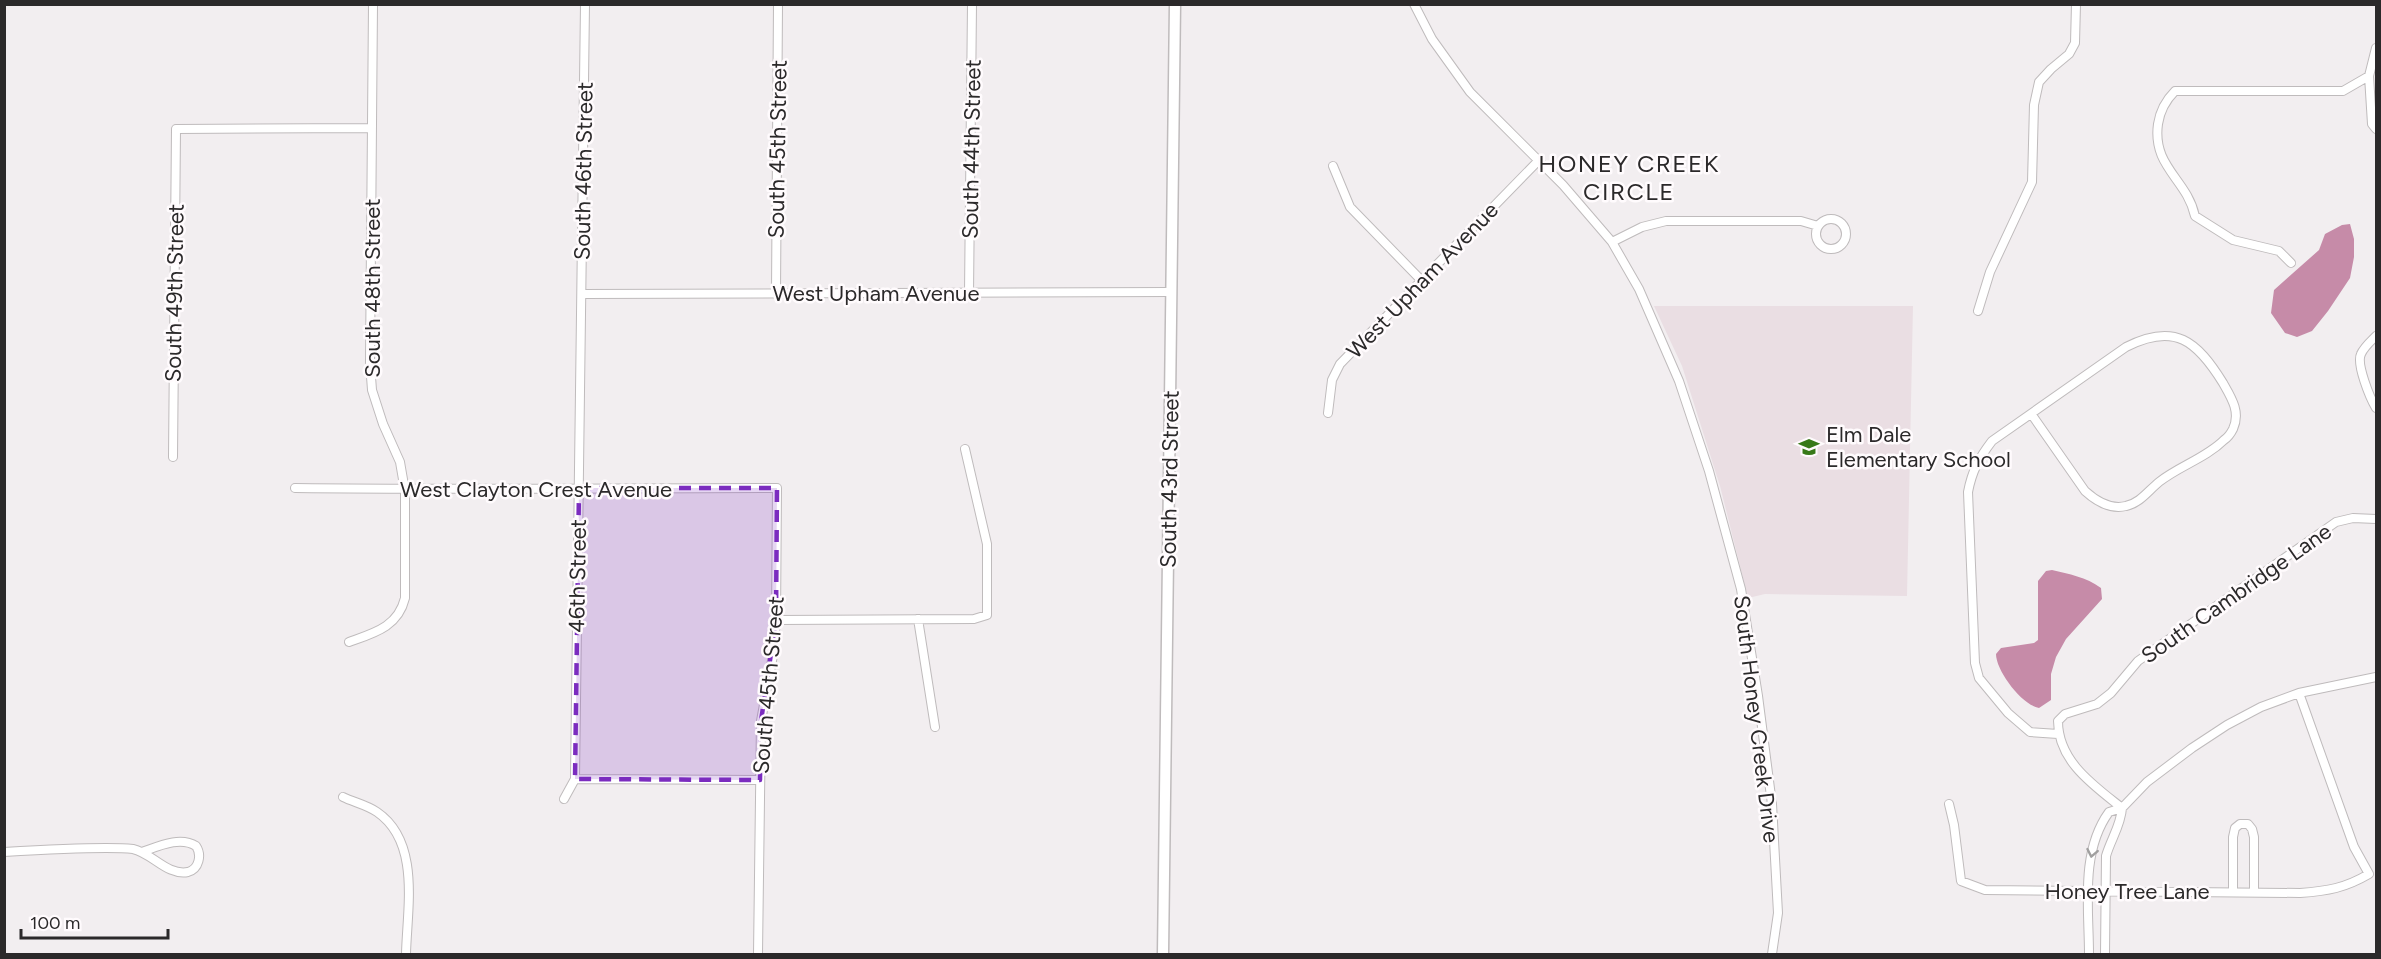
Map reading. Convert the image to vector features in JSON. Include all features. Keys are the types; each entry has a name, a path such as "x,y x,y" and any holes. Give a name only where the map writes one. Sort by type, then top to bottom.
{"street":[{"name":"South 48th Street","path":"349,642 385,629 402,611 405,598 405,490 400,462 383,424 372,390 370,363 373,4"},
{"name":"South 46th Street","path":"580,338 585,4"},
{"name":"South 45th Street","path":"776,293 778,4"},
{"name":"South 44th Street","path":"969,293 972,4"},
{"name":"South 43rd Street","path":"1163,954 1175,4"},
{"path":"1978,311 1990,272 2032,182 2034,105 2039,82 2069,54 2075,43 2076,4"},
{"name":"South Honey Creek Drive","path":"1415,5 1432,39 1470,92 1539,160 1612,242 1640,289 1679,381 1708,471 1741,589 1772,804 1778,913 1772,954"},
{"path":"2376,48 2369,76 2369,113 2376,129"},
{"path":"2290,264 2279,251 2233,240 2195,216 2192,201 2164,164 2158,149 2160,116 2168,98 2175,91 2343,91 2369,76"},
{"name":"South 49th Street","path":"172,457 176,129 372,128"},
{"name":"West Upham Avenue","path":"1328,413 1332,380 1341,364 1539,160"},
{"path":"1333,166 1350,207 1422,280"},
{"path":"1835,219 1845,230 1845,239 1838,247 1824,247 1816,236 1818,226 1825,220 1835,219"},
{"path":"1612,242 1642,227 1666,221 1801,221 1818,226"},
{"name":"West Upham Avenue","path":"582,294 1171,292"},
{"path":"2032,415 2085,491 2094,500 2110,506 2124,507 2137,502 2158,483 2224,441 2233,429 2236,414 2233,400 2209,360 2196,346 2180,339 2164,336 2146,337 2126,347 1992,441 1979,457 1971,474 1968,492 1976,663 1979,678 2008,713 2030,732 2058,734 2062,749 2074,767 2122,807"},
{"path":"2376,336 2362,351 2360,364 2376,408"},
{"name":"46th Street","path":"575,779 580,338"},
{"path":"776,620 974,619 987,615 987,544 965,449"},
{"name":"West Clayton Crest Avenue","path":"295,488 405,490 777,488"},
{"name":"South 45th Street","path":"758,954 761,721 773,655 776,620 777,488"},
{"name":"South Cambridge Lane","path":"2058,734 2058,721 2065,714 2097,704 2111,693 2138,661 2336,522 2353,518 2376,519"},
{"path":"918,619 935,727"},
{"path":"2089,954 2090,861 2095,840 2109,812 2122,807 2147,782 2227,725 2261,707 2300,693 2376,677"},
{"path":"2300,693 2354,847 2373,877"},
{"path":"564,799 575,779 760,780"},
{"path":"343,797 376,811 391,825 400,841 407,859 406,954"},
{"name":"Honey Tree Lane","path":"1949,804 1961,881 1985,890 2324,891 2349,886 2373,877"},
{"path":"2105,954 2106,856 2110,842 2121,821 2122,807"},
{"path":"2233,892 2235,828 2240,824 2248,824 2252,828 2254,837 2254,892"},
{"path":"4,852 78,848 132,849 182,872 190,872 195,868 200,856 196,846 187,842 170,843 142,852"}],"highlighted area":[{"path":"579,488 777,488 776,620 761,721 760,780 575,779"}],"shaded area":[{"path":"2350,224 2354,239 2354,257 2350,278 2312,331 2297,337 2285,333 2271,313 2274,290 2319,250 2325,234 2342,225"},
{"name":"Elm Dale Elementary School","path":"1654,306 1913,306 1907,596 1765,594 1748,598 1720,486 1682,366"},
{"path":"2052,570 2077,576 2095,584 2101,588 2102,599 2066,639 2056,657 2051,674 2051,700 2039,708 2025,701 2011,686 2000,669 1996,654 2001,648 2034,643 2038,640 2038,581 2046,571"}],"place":[{"name":"Elm Dale Elementary School","path":"1809,447"}],"district":[{"name":"HONEY CREEK CIRCLE","path":"1629,178"}]}
